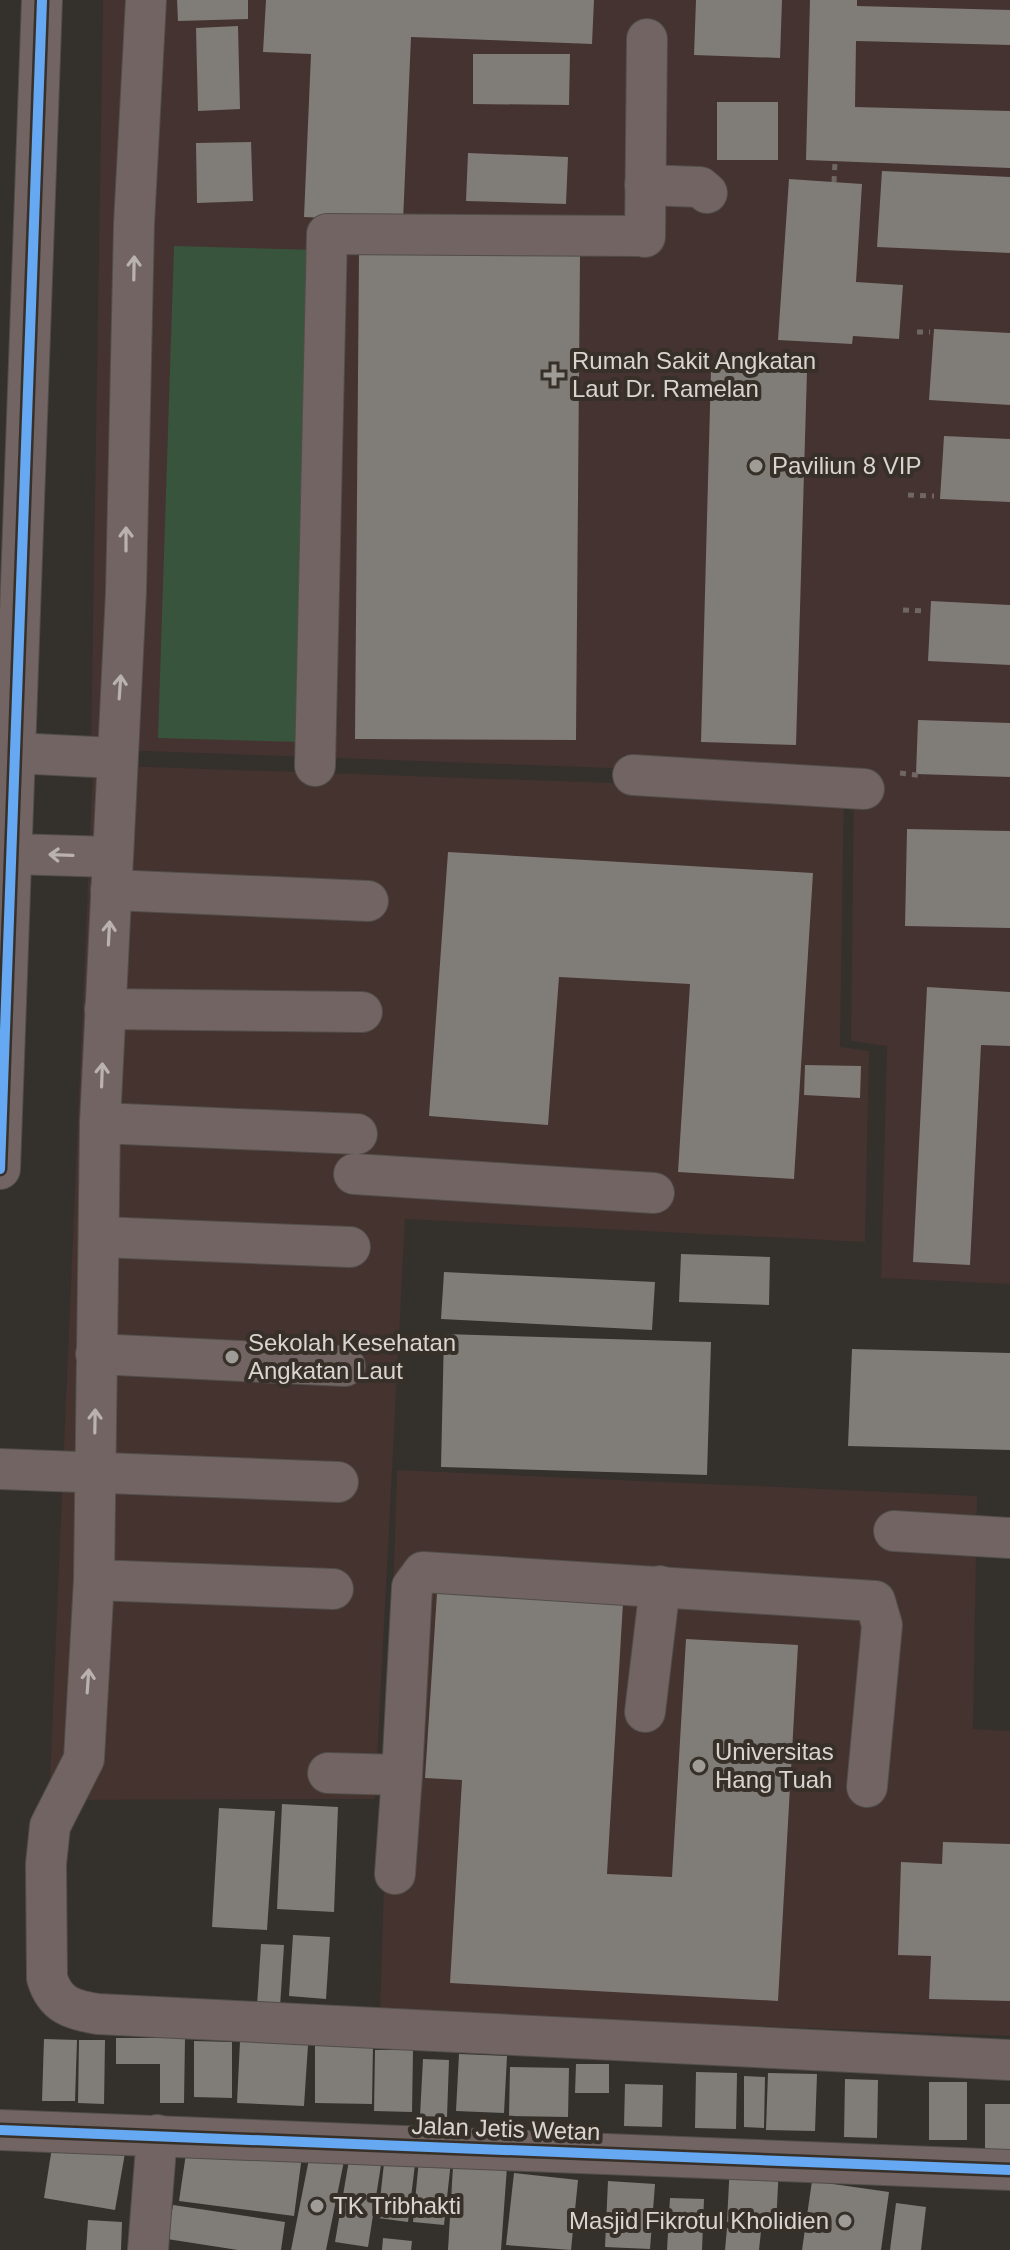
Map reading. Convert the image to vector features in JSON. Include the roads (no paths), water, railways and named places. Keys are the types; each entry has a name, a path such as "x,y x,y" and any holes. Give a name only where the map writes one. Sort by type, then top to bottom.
{"street":[{"path":"0,1169 42,0"},
{"path":"146,0 134,224 126,592 115,758 100,1123 94,1580 84,1759 50,1826 46,1864 47,1978 51,1992 63,2006 98,2014 1010,2060"},
{"path":"315,766 327,234 644,236 647,39"},
{"path":"645,185 700,187 707,193"},
{"path":"14,753 115,758"},
{"path":"633,775 879,781"},
{"path":"11,854 111,874 368,901"},
{"path":"105,1009 362,1012"},
{"path":"100,1123 357,1134"},
{"path":"354,1174 654,1193"},
{"path":"100,1237 350,1247"},
{"path":"96,1354 345,1366"},
{"path":"0,1469 94,1470 338,1482"},
{"path":"894,1531 1010,1538"},
{"path":"395,1874 412,1587 423,1572 875,1601 882,1625 867,1787"},
{"path":"94,1580 333,1589"},
{"path":"645,1712 660,1586"},
{"path":"328,1773 402,1775"},
{"name":"Jalan Jetis Wetan","path":"0,2130 1010,2170"},
{"path":"148,2250 157,2135"}],"place":[{"name":"Rumah Sakit Angkatan Laut Dr. Ramelan","path":"554,375"},
{"name":"Paviliun 8 VIP","path":"756,466"},
{"name":"Sekolah Kesehatan Angkatan Laut","path":"232,1357"},
{"name":"Universitas Hang Tuah","path":"699,1766"},
{"name":"TK Tribhakti","path":"317,2206"},
{"name":"Masjid Fikrotul Kholidien","path":"845,2221"}]}
